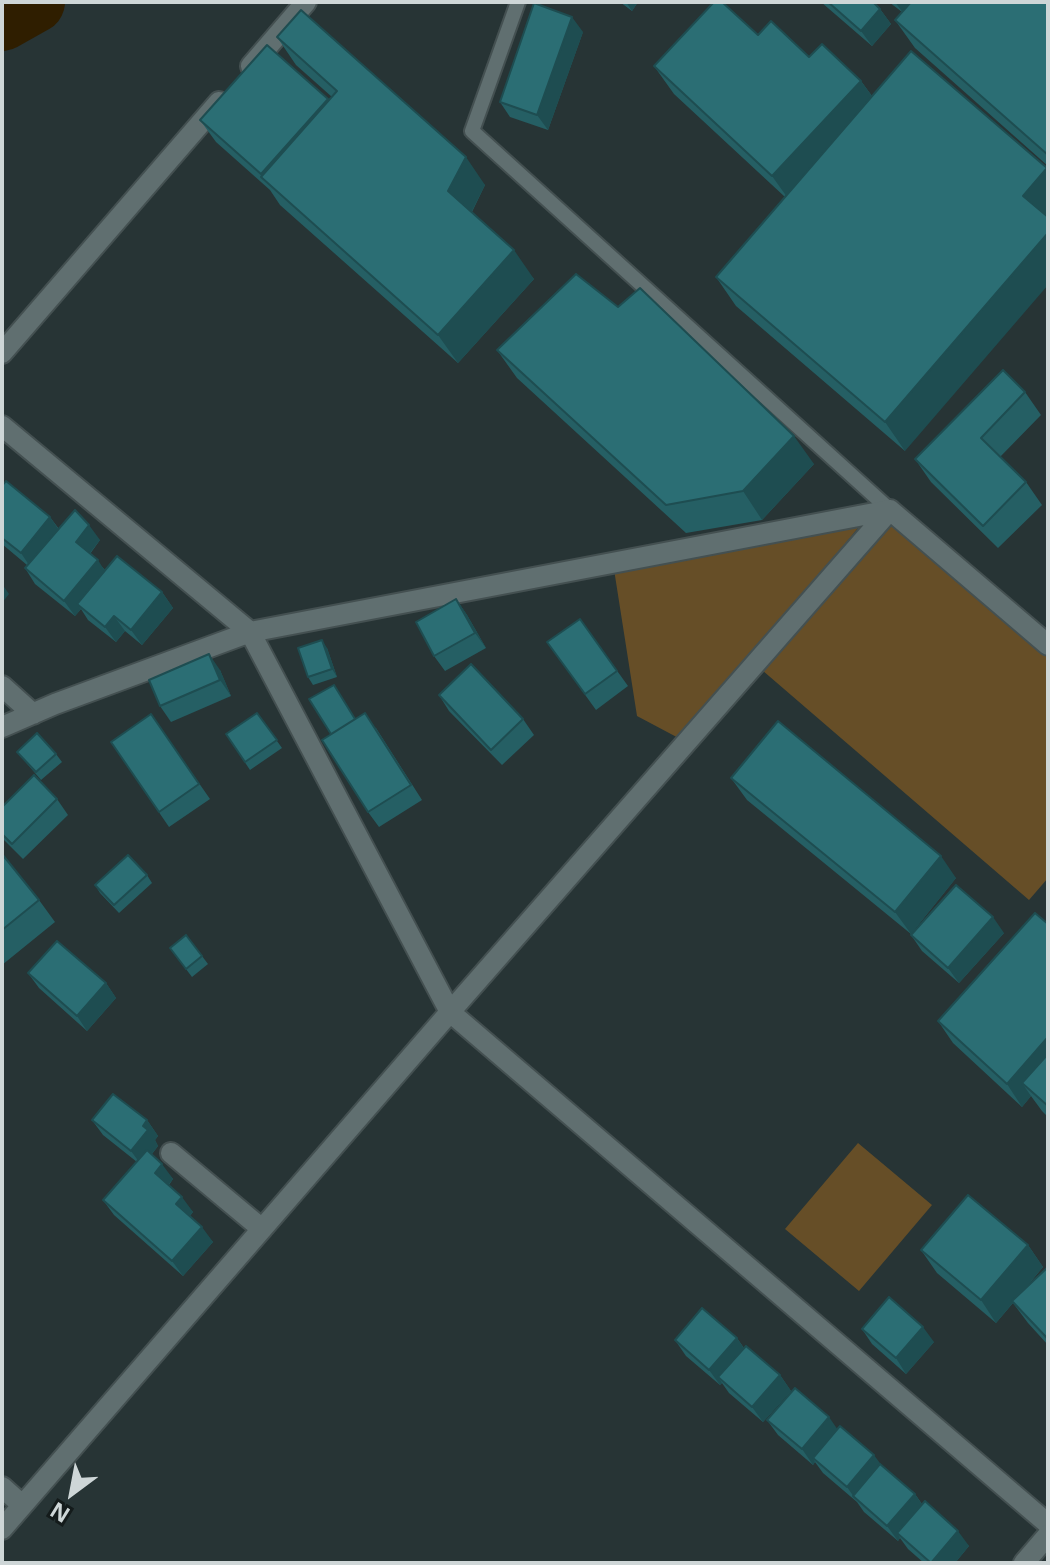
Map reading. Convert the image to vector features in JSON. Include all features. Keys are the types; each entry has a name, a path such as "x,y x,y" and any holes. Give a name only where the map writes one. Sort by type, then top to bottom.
{"street":[{"path":"2,353 306,2"},
{"path":"2,426 250,632 450,1012 1048,1524"},
{"path":"2,727 250,632 890,510"},
{"path":"890,510 1048,645"},
{"path":"2,1529 890,510"},
{"path":"2,686 33,714"},
{"path":"171,1153 262,1229"},
{"path":"2,1487 22,1505"},
{"path":"1024,1563 1048,1535"}],"lane":[{"path":"518,2 472,131 890,510"}],"shaded area":[{"path":"890,510 1048,645 1048,878 1029,900 755,664"},
{"path":"870,513 686,742 637,716 613,563"},
{"path":"858,1143 932,1205 859,1291 785,1229"}],"building":[{"path":"714,2 722,2 758,35 771,21 809,57 822,44 861,81 772,176 654,66"},
{"path":"828,2 873,2 880,9 861,31"},
{"path":"911,2 1048,2 1048,155 895,20"},
{"path":"534,3 572,17 537,115 500,102"},
{"path":"301,10 466,157 448,191 514,250 438,335 261,177 337,91 277,37"},
{"path":"267,45 328,99 261,174 200,120"},
{"path":"911,51 1047,168 1023,196 1048,217 1048,233 885,422 716,277"},
{"path":"576,274 618,307 640,288 794,436 743,491 666,505 497,350"},
{"path":"1003,370 1025,392 981,438 1026,482 983,526 915,459"},
{"path":"6,481 50,517 21,553 2,538 2,486"},
{"path":"75,510 89,525 76,542 98,560 64,601 25,568"},
{"path":"117,556 162,592 131,630 114,616 105,627 77,604"},
{"path":"456,599 475,633 434,656 416,622"},
{"path":"580,619 617,671 585,694 547,642"},
{"path":"322,640 332,669 308,677 298,648"},
{"path":"209,654 220,680 160,706 149,680"},
{"path":"471,664 523,719 491,750 439,695"},
{"path":"334,685 355,719 331,734 309,699"},
{"path":"257,713 277,740 245,762 226,734"},
{"path":"365,713 411,785 368,812 322,740"},
{"path":"151,714 199,784 159,812 111,742"},
{"path":"778,721 941,856 895,912 731,778"},
{"path":"37,733 56,754 36,772 17,752"},
{"path":"34,775 57,799 12,844 2,834 2,807"},
{"path":"2,854 39,900 2,930"},
{"path":"128,855 147,875 114,905 95,885"},
{"path":"956,885 993,917 948,968 911,935"},
{"path":"1035,913 1048,924 1048,1037 1007,1084 938,1021"},
{"path":"186,935 202,956 186,969 170,948"},
{"path":"57,941 106,983 77,1016 28,973"},
{"path":"1048,1054 1048,1106 1022,1083"},
{"path":"113,1094 147,1120 143,1126 148,1130 131,1151 92,1120"},
{"path":"147,1150 162,1164 155,1173 182,1197 176,1204 202,1227 172,1261 103,1200"},
{"path":"968,1195 1028,1245 981,1300 921,1250"},
{"path":"1048,1267 1048,1339 1012,1301"},
{"path":"889,1297 923,1327 896,1358 862,1329"},
{"path":"702,1308 737,1338 709,1370 675,1340"},
{"path":"746,1346 780,1375 752,1407 718,1377"},
{"path":"795,1388 829,1417 802,1449 767,1420"},
{"path":"840,1426 874,1455 847,1487 813,1458"},
{"path":"880,1464 915,1494 887,1526 853,1496"},
{"path":"925,1501 958,1531 931,1563 897,1533"}],"waterway":[{"path":"2,20 34,2"}]}
